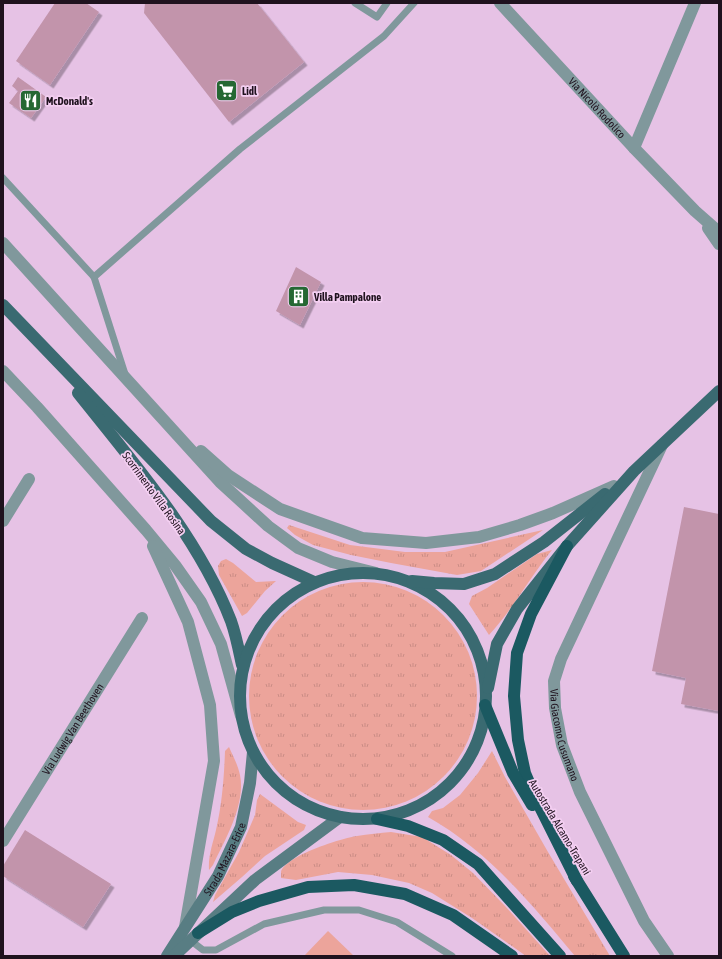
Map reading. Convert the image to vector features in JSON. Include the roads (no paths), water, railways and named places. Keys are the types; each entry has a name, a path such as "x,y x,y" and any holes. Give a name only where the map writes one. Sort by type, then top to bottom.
{"highway":[{"path":"567,546 531,614 517,653 514,696 518,740 525,772 537,801 578,881"},
{"name":"Autostrada Alcamo-Trapani","path":"486,699 513,773 624,956"},
{"path":"377,819 408,826 443,840 478,864 560,956"},
{"path":"194,936 232,912 259,901 308,887 354,885 405,894 453,915 512,956"}],"main road":[{"name":"Scorrimento Villa Rosina","path":"3,305 34,339 211,520 246,548 272,563 314,582"},
{"name":"Scorrimento Villa Rosina","path":"34,339 138,469 182,531 211,578 231,622 242,665"},
{"path":"634,470 567,546 517,609 497,644 486,699 482,730 467,763 443,790 412,809 377,819 340,817 304,805 274,782 252,752 241,716 239,691 242,665 257,630 282,601 314,582 344,573 376,573 406,580 464,584 495,574 544,542 634,470 719,391"},
{"path":"406,580 438,598 464,624 480,657 486,699"},
{"name":"Strada Mazara-Erice","path":"167,956 218,876 241,827 250,783 252,752"},
{"path":"174,956 255,880 340,817"}],"street":[{"name":"Via Nicolò Rodolico","path":"500,3 634,148 695,211 719,232"},
{"path":"634,148 695,3"},
{"name":"Via Nicolò Rodolico","path":"695,211 719,244"},
{"path":"3,243 220,482 268,526 298,548 332,562 376,573"},
{"path":"3,371 37,407 146,530 175,565 201,602 221,644 241,716"},
{"path":"157,412 228,475 280,510 362,538 426,543 478,537 520,525 614,486"},
{"name":"Via Giacomo Cusumano","path":"664,442 561,659 554,681 555,708 562,745 580,792 644,921 668,956"},
{"path":"3,521 30,479"},
{"path":"146,530 188,622 210,705 214,761 185,928"},
{"name":"Via Ludwig Van Beethoven","path":"3,841 142,618"}],"lane":[{"path":"355,3 377,17 387,3"},
{"path":"94,277 240,149 384,36 414,3"},
{"path":"3,178 94,277 126,378"},
{"path":"194,936 203,950 216,950 264,924 324,910 359,910 397,922 452,956"}],"place":[{"name":"Lidl","path":"227,91"},
{"name":"McDonald's","path":"31,101"},
{"name":"Villa Pampalone","path":"298,297"}]}
